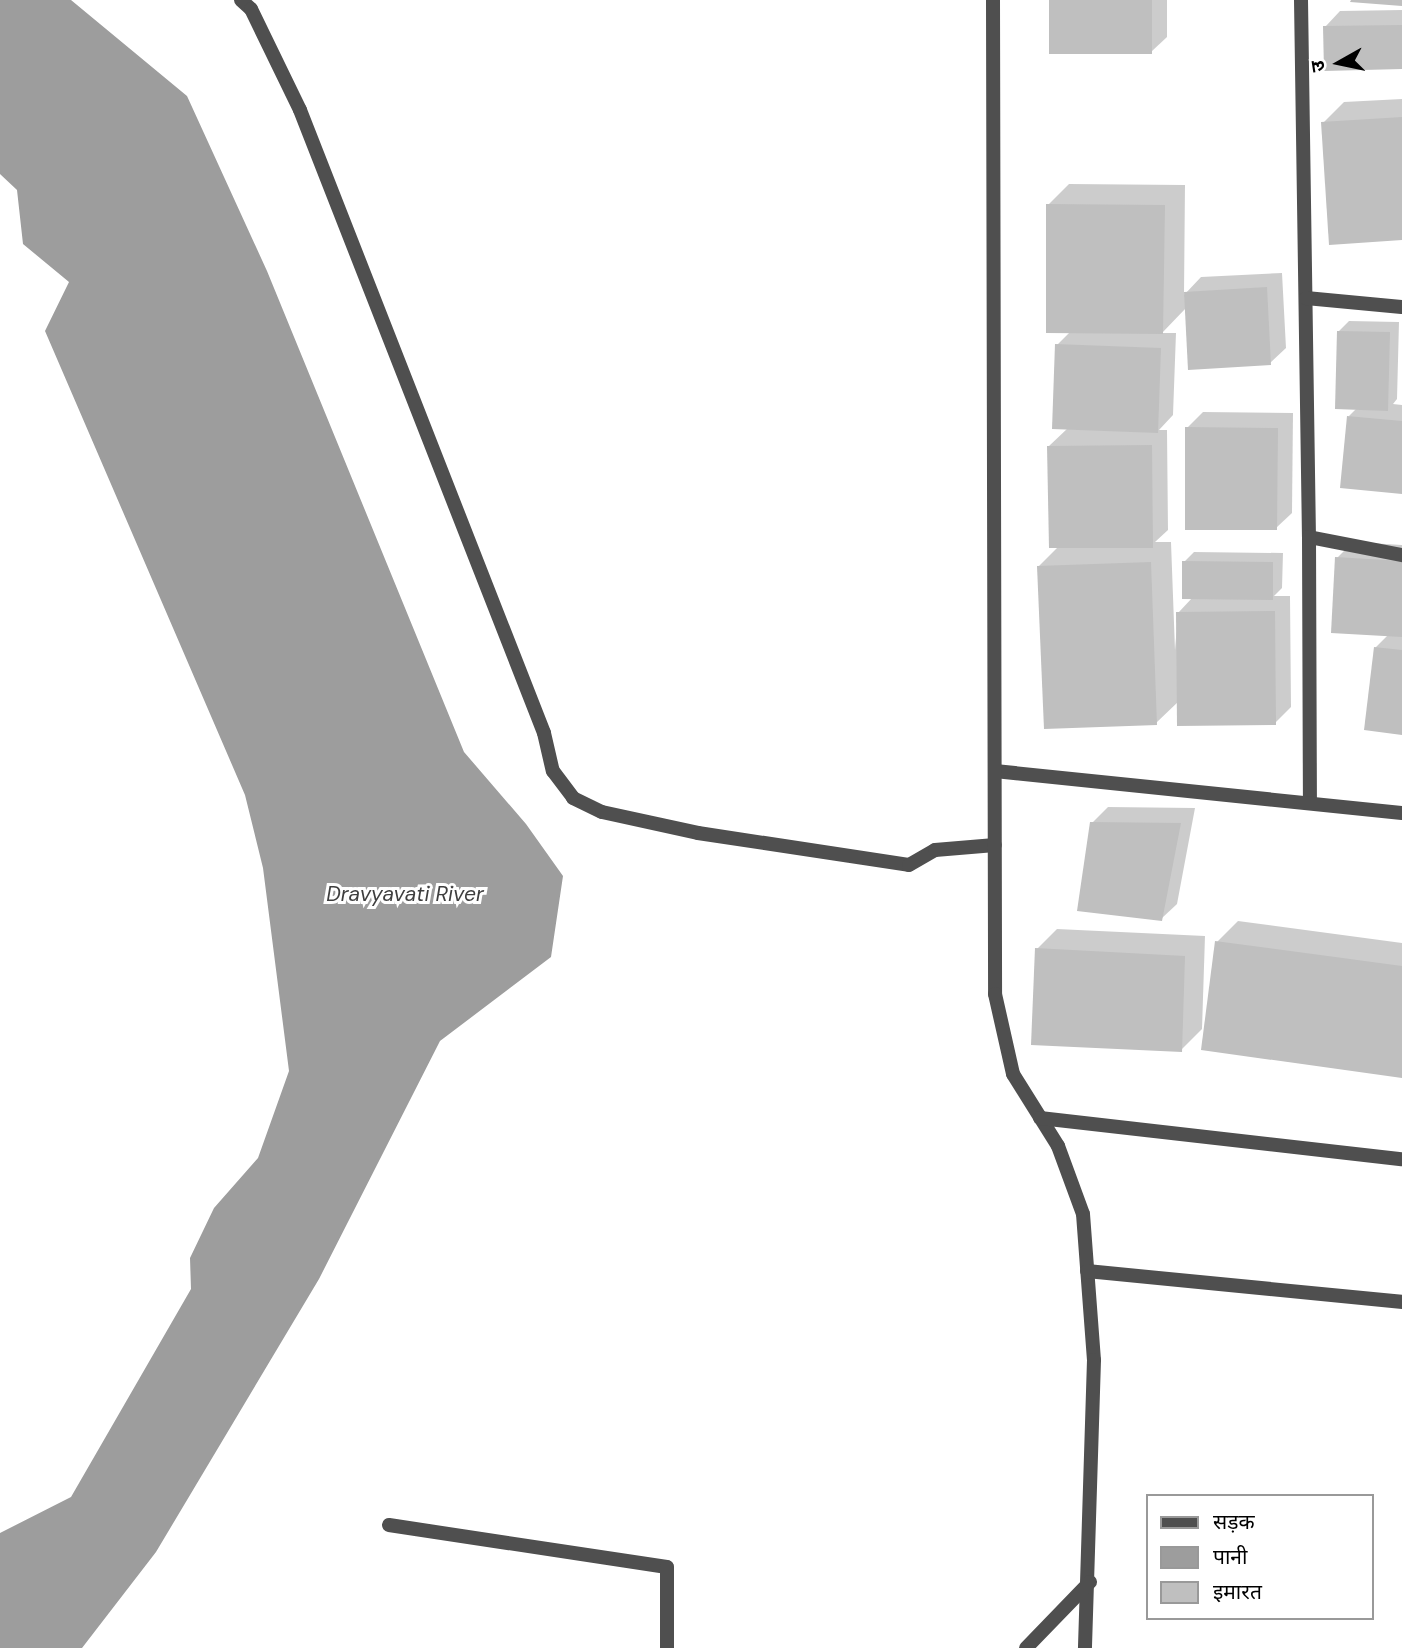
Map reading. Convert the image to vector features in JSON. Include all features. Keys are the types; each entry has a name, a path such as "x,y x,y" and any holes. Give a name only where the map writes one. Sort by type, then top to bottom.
{"street":[{"path":"241,0 251,9 300,110 544,733 553,771 573,798 602,812 698,834 909,865 934,850 995,845"},
{"path":"993,0 995,995 1013,1074 1058,1146 1083,1214 1094,1360 1090,1582 1085,1648"},
{"path":"1301,0 1310,803"},
{"path":"1306,298 1402,307"},
{"path":"1309,537 1402,555"},
{"path":"995,771 1402,813"},
{"path":"1040,1118 1402,1159"},
{"path":"1087,1271 1402,1302"},
{"path":"389,1525 667,1567 667,1648"},
{"path":"1026,1648 1090,1582"}],"water":[{"name":"Dravyavati River","path":"0,0 71,0 187,96 267,271 464,752 526,824 563,876 551,957 440,1041 319,1279 156,1552 82,1648 0,1648 0,1533 71,1497 191,1289 190,1258 214,1208 258,1158 289,1071 263,868 245,795 45,331 69,282 23,244 17,190 0,174"}],"building":[{"path":"1049,0 1152,0 1152,54 1049,54"},
{"path":"1402,0 1402,6 1350,2"},
{"path":"1402,25 1402,69 1324,71 1323,26"},
{"path":"1402,117 1402,240 1329,245 1321,122"},
{"path":"1046,204 1165,205 1163,334 1046,333"},
{"path":"1267,287 1271,365 1188,370 1184,292"},
{"path":"1337,331 1390,332 1388,411 1335,409"},
{"path":"1055,344 1161,348 1158,433 1052,429"},
{"path":"1347,416 1402,421 1402,494 1340,488"},
{"path":"1185,427 1278,428 1277,530 1185,530"},
{"path":"1152,445 1153,548 1049,548 1047,446"},
{"path":"1335,557 1402,561 1402,637 1331,633"},
{"path":"1182,561 1273,562 1273,600 1182,599"},
{"path":"1151,562 1157,725 1044,729 1037,566"},
{"path":"1275,611 1276,725 1177,726 1176,612"},
{"path":"1374,647 1402,650 1402,735 1364,730"},
{"path":"1090,822 1181,823 1162,921 1077,911"},
{"path":"1215,941 1402,966 1402,1078 1201,1050"},
{"path":"1035,948 1185,956 1182,1052 1031,1045"}]}
